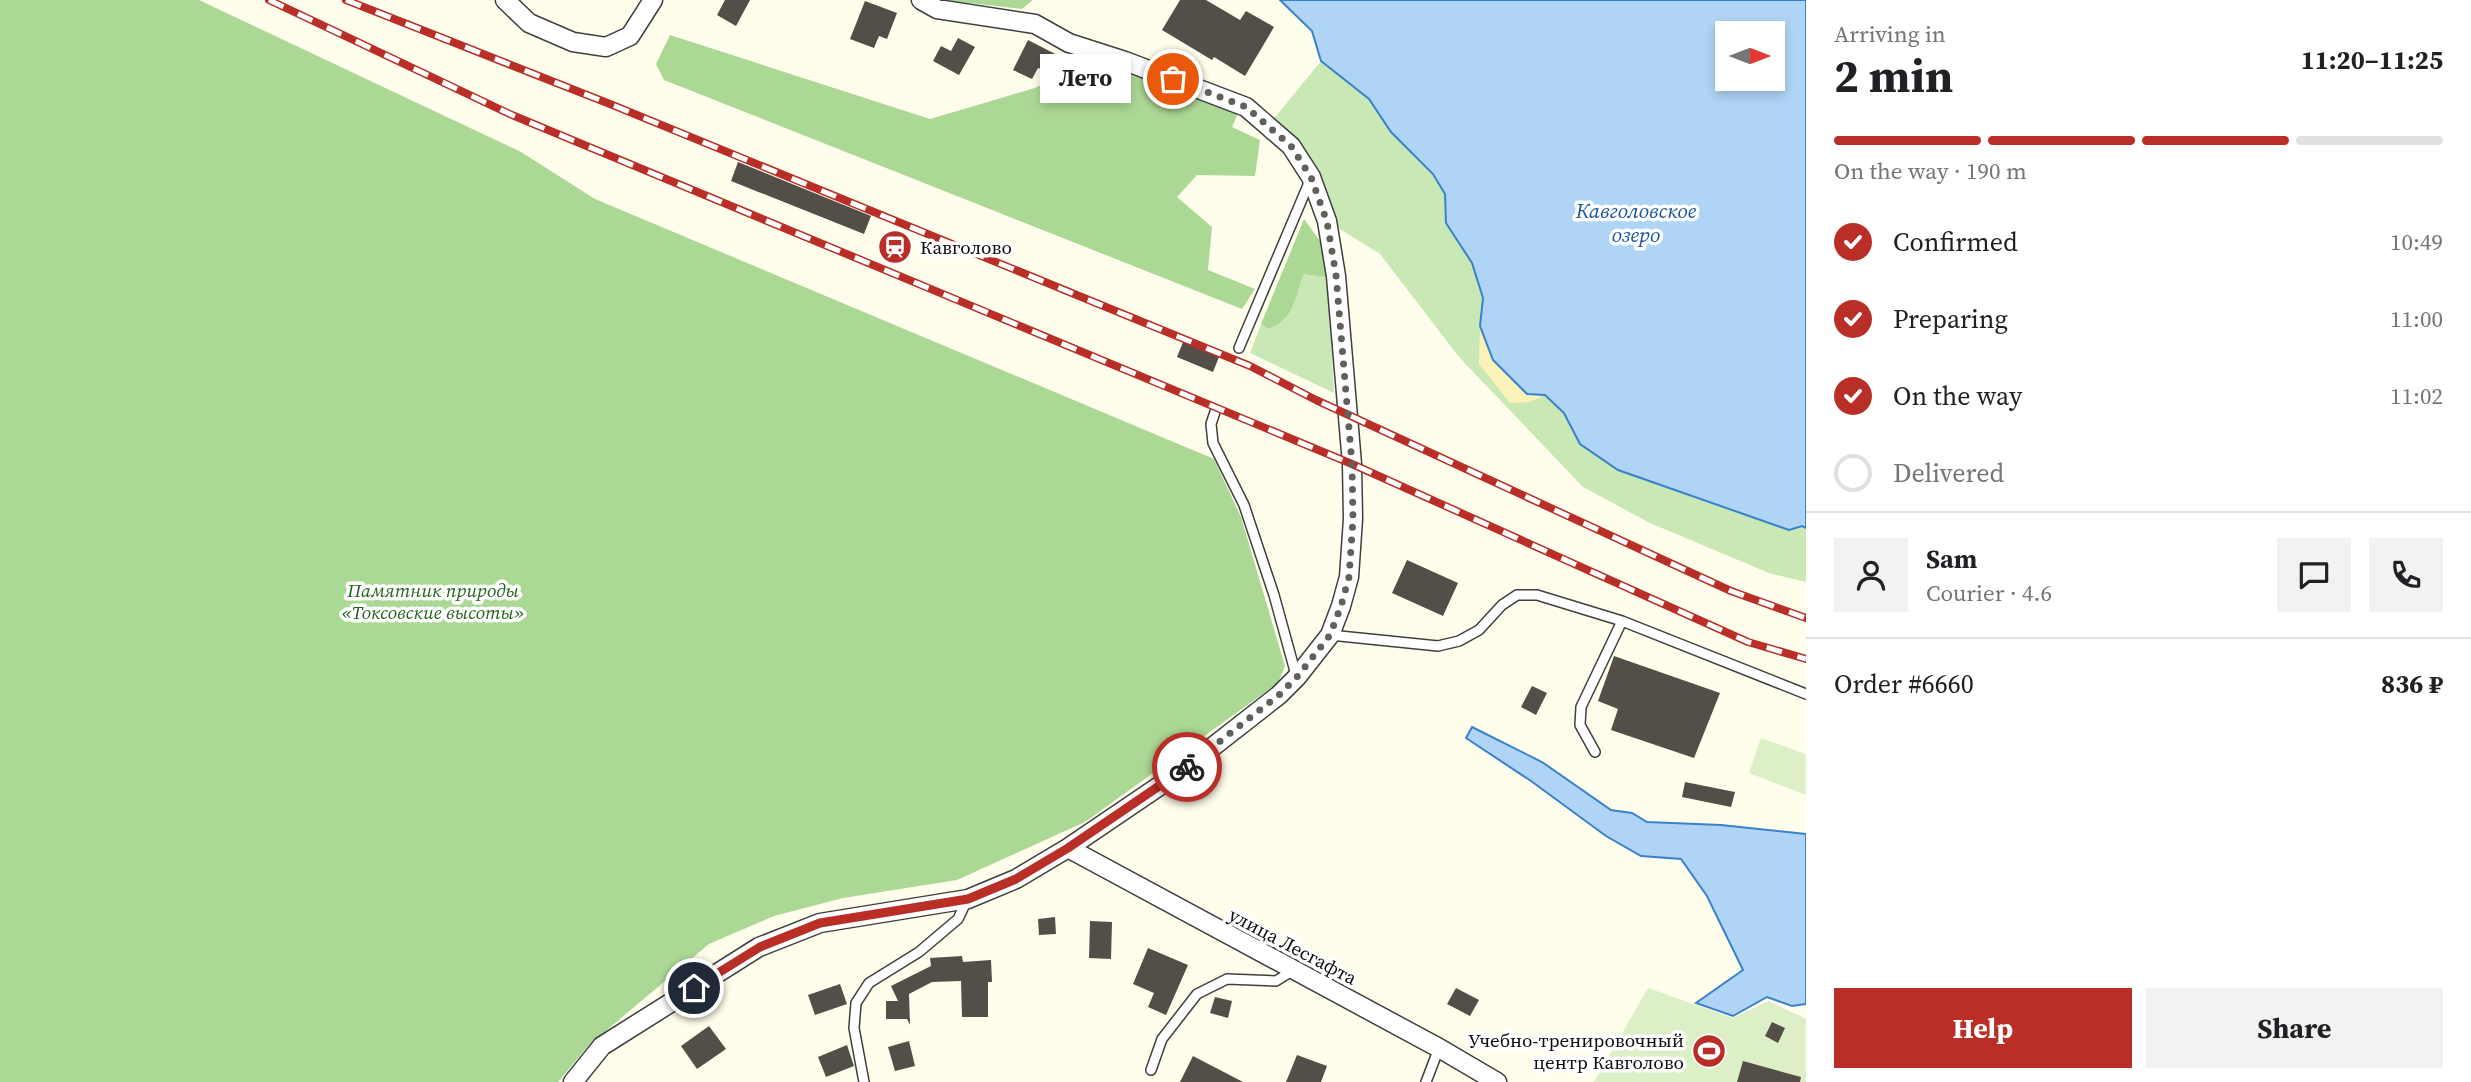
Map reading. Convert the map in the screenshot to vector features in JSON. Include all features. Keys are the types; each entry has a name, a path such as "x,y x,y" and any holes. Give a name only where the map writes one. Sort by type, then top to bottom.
{"street":[{"path":"505,0 529,23 573,42 606,47 630,36 653,0"},
{"path":"573,1082 602,1046 760,947 820,923 968,899 1016,879 1068,848 1183,770 1279,695 1330,635 1341,606 1349,577 1353,519 1352,464 1336,275 1327,222 1311,177 1291,146 1246,107 1125,61 1069,43 1035,24 937,9 920,0"},
{"name":"улица Лесгафта","path":"1068,848 1497,1082"}],"lane":[{"path":"1239,348 1311,177"},
{"path":"1215,412 1211,424 1213,443 1244,505 1274,595 1297,677"},
{"path":"1330,635 1438,646 1479,630 1502,604 1517,595 1537,595 1622,621 1806,694"},
{"path":"1595,752 1580,725 1581,707 1622,621"},
{"path":"864,1082 855,1028 856,1003 869,984 919,952 958,919 968,899"},
{"path":"1151,1070 1162,1039 1197,994 1227,979 1276,981 1292,971"},
{"path":"1426,1082 1439,1048"}],"green space":[{"name":"Памятник природы «Токсовские высоты»","path":"0,0 199,0 521,152 595,199 1214,459 1241,517 1285,666 1278,683 1085,822 957,880 843,898 774,916 709,944 589,1045 558,1082 0,1082"},
{"path":"942,0 1033,0 1022,9"},
{"path":"670,35 930,119 1035,88 1052,79 1097,92 1106,65 1171,81 1238,113 1232,127 1260,140 1255,176 1197,175 1177,197 1212,227 1208,270 1255,289 1242,309 664,80 656,64"},
{"path":"1321,61 1369,99 1391,132 1433,174 1445,194 1446,223 1472,263 1483,298 1479,364 1529,402 1545,395 1564,413 1580,444 1707,499 1789,530 1802,526 1806,528 1806,582 1769,573 1650,523 1583,487 1459,357 1380,254 1327,221 1311,177 1268,126"},
{"path":"1304,219 1320,241 1328,278 1304,274 1288,314 1277,326 1268,329 1261,324"},
{"path":"1304,274 1328,278 1334,393 1250,353 1261,324 1268,329 1277,326 1288,314"},
{"path":"1761,738 1806,754 1806,795 1749,773"},
{"name":"Учебно-тренировочный центр Кавголово","path":"1648,988 1733,1018 1769,1001 1806,1019 1806,1082 1594,1082"}],"sand":[{"path":"1480,326 1493,360 1545,395 1529,402 1510,403 1479,364"}],"water":[{"name":"Кавголовское озеро","path":"1280,0 1806,0 1806,528 1802,526 1789,530 1618,470 1580,444 1564,413 1545,395 1527,394 1493,360 1480,326 1483,298 1472,263 1446,223 1445,194 1433,174 1391,132 1369,99 1321,61 1312,31"},
{"path":"1472,727 1542,762 1611,810 1632,813 1647,822 1721,825 1806,834 1806,1004 1792,1006 1767,997 1733,1016 1696,1003 1743,970 1707,896 1681,859 1641,856 1606,836 1466,738"}],"building":[{"path":"725,0 750,0 736,26 717,15"},
{"path":"1180,0 1206,0 1240,20 1246,11 1274,27 1245,76 1162,30"},
{"path":"865,1 897,13 887,39 879,36 874,48 850,39"},
{"path":"958,38 975,47 959,75 933,61 941,46 951,51"},
{"path":"1028,40 1067,60 1068,57 1095,65 1093,73 1106,80 1103,87 1038,68 1032,79 1013,70"},
{"path":"738,162 871,216 864,234 731,181"},
{"path":"1183,342 1219,357 1213,372 1177,357"},
{"path":"1407,560 1458,583 1443,616 1392,593"},
{"path":"1614,656 1720,693 1694,758 1611,730 1618,709 1598,701"},
{"path":"1532,686 1547,693 1536,715 1521,707"},
{"path":"1685,782 1735,792 1731,807 1682,797"},
{"path":"1055,917 1056,934 1039,935 1038,919"},
{"path":"1090,921 1112,922 1111,959 1089,958"},
{"path":"1148,948 1188,965 1166,1015 1148,1007 1154,993 1133,984"},
{"path":"962,956 963,962 991,960 992,982 988,982 988,1017 962,1017 961,981 932,982 909,994 910,1025 907,1019 886,1019 886,1001 898,1001 891,986 931,966 930,958"},
{"path":"840,984 847,1004 815,1015 808,995"},
{"path":"1456,988 1479,1000 1470,1016 1447,1004"},
{"path":"1215,997 1232,1001 1228,1018 1210,1013"},
{"path":"1772,1022 1785,1028 1778,1043 1765,1036"},
{"path":"709,1026 726,1049 697,1069 681,1046"},
{"path":"909,1041 915,1066 895,1071 888,1047"},
{"path":"847,1045 854,1066 826,1077 818,1057"},
{"path":"1297,1055 1327,1066 1321,1082 1286,1082"},
{"path":"1193,1056 1243,1082 1180,1082"},
{"path":"1743,1061 1801,1077 1800,1082 1737,1082"}],"railway":[{"path":"269,0 512,115 1352,464 1748,642 1806,659"},
{"path":"346,0 615,106 1250,366 1316,400 1731,591 1806,618"}],"way so far":[{"path":"1173,79 1246,107 1291,146 1311,177 1327,222 1336,275 1352,464 1353,519 1349,577 1330,635 1279,695 1187,767"}],"place":[{"name":"Лето","path":"1173,79"},
{"name":"Кавголово","path":"895,247"},
{"name":"Учебно-тренировочный центр Кавголово","path":"1709,1051"}],"route":[{"path":"694,988 760,947 820,923 968,899 1016,879 1068,848 1187,767"}]}
